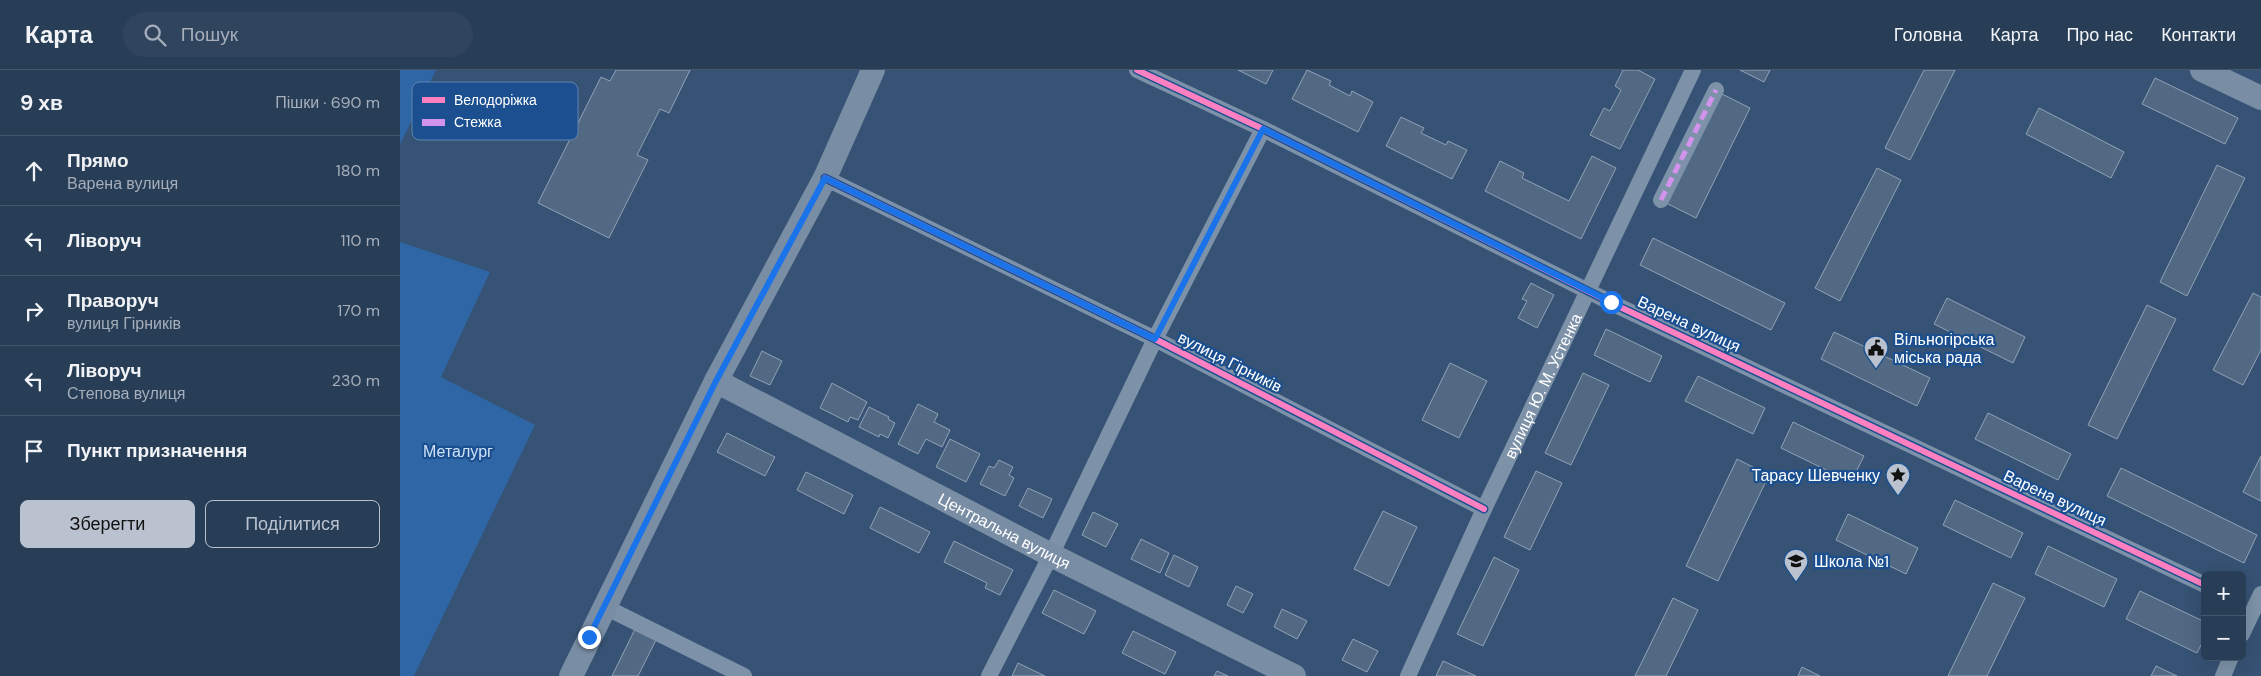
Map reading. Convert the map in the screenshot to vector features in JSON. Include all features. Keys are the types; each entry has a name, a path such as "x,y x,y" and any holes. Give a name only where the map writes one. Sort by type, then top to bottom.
{"main road":[{"path":"570,676 716,381 825,178 873,70"},
{"path":"2202,70 2261,98"},
{"name":"Центральна вулиця","path":"716,381 1050,555 1294,676"}],"street":[{"name":"Варена вулиця","path":"1137,70 1263,129 1588,290 2201,583"},
{"name":"вулиця Ю. М. Устенка","path":"1408,676 1484,508 1693,70"},
{"path":"1661,200 1716,90"},
{"path":"989,676 1155,339 1263,129"},
{"name":"вулиця Гірників","path":"825,178 1155,339 1484,508"},
{"path":"2247,608 2261,594"},
{"path":"605,607 744,676"},
{"path":"2223,676 2229,661"}],"green space":[{"path":"400,70 436,70 430,82 412,82 412,120 400,145"},
{"name":"Металург","path":"400,242 490,272 441,377 535,425 414,676 400,676"}],"building":[{"path":"616,70 690,70 669,113 660,109 637,155 648,160 609,238 538,203 570,140 578,140 578,123 601,77 610,81"},
{"path":"1238,70 1273,70 1266,84"},
{"path":"1307,70 1331,81 1329,85 1350,96 1352,91 1373,102 1358,132 1292,99"},
{"path":"1623,70 1638,70 1655,79 1620,149 1590,135 1604,108 1610,111 1621,90 1615,86"},
{"path":"1740,70 1770,70 1764,82"},
{"path":"1924,70 1955,70 1910,160 1885,148"},
{"path":"2155,78 2238,118 2225,144 2142,104"},
{"path":"1720,93 1750,108 1696,218 1666,203"},
{"path":"2039,108 2124,152 2111,178 2026,134"},
{"path":"1401,117 1424,128 1421,133 1446,145 1448,141 1467,150 1452,179 1386,146"},
{"path":"1592,156 1616,168 1581,239 1485,191 1500,161 1524,173 1522,178 1569,201"},
{"path":"2217,165 2245,178 2187,296 2160,282"},
{"path":"1877,168 1901,180 1840,301 1815,288"},
{"path":"1653,238 1785,303 1771,330 1640,265"},
{"path":"1531,283 1554,295 1537,328 1518,318 1527,301 1522,299"},
{"path":"2253,293 2261,297 2261,350 2243,385 2213,370"},
{"path":"1947,298 2025,337 2013,363 1934,324"},
{"path":"2147,305 2176,319 2117,439 2088,425"},
{"path":"1606,329 1662,356 1650,382 1594,355"},
{"name":"Вільногірська міська рада","path":"1834,332 1930,378 1917,406 1821,359"},
{"path":"762,351 782,361 770,385 750,376"},
{"path":"1450,363 1487,381 1459,438 1422,420"},
{"path":"1583,373 1609,385 1571,465 1545,453"},
{"path":"1698,376 1765,408 1753,434 1685,401"},
{"path":"832,383 867,402 858,420 850,417 848,422 820,408"},
{"path":"918,404 938,414 934,422 950,430 942,447 926,439 918,454 898,444"},
{"path":"869,407 889,417 888,419 895,423 888,438 880,434 879,437 859,427"},
{"path":"1988,413 2071,454 2058,480 1975,439"},
{"path":"1793,422 1864,456 1851,482 1781,448"},
{"path":"727,433 775,457 765,476 717,452"},
{"path":"950,439 980,454 966,482 936,467"},
{"path":"2261,456 2261,501 2243,492"},
{"path":"1737,459 1769,475 1718,581 1686,566"},
{"path":"999,460 1013,467 1009,475 1014,478 1005,496 980,484 989,466 994,468"},
{"path":"2121,468 2257,535 2244,563 2107,496"},
{"path":"1536,471 1562,483 1530,550 1504,537"},
{"path":"806,472 853,495 844,514 797,490"},
{"path":"1028,488 1052,499 1043,518 1019,506"},
{"path":"1955,500 2023,533 2011,558 1943,525"},
{"path":"880,507 930,532 919,553 870,528"},
{"path":"1383,511 1417,527 1389,586 1354,569"},
{"path":"1093,512 1118,524 1106,547 1082,535"},
{"path":"1848,514 1918,548 1906,574 1836,540"},
{"path":"1141,539 1169,553 1160,573 1131,559"},
{"path":"954,541 1013,570 1000,595 985,588 987,583 944,562"},
{"path":"2048,546 2117,579 2104,607 2035,574"},
{"path":"1174,555 1198,567 1189,587 1165,575"},
{"path":"1494,557 1519,570 1483,646 1457,634"},
{"path":"1993,583 2025,598 1987,676 1948,676"},
{"path":"1236,586 1253,594 1243,613 1227,605"},
{"path":"1054,590 1096,611 1084,634 1042,613"},
{"path":"2140,591 2201,620 2201,645 2197,653 2126,619"},
{"path":"1673,598 1698,610 1666,676 1635,676"},
{"path":"1282,609 1307,621 1297,639 1274,627"},
{"path":"636,627 657,638 638,676 612,676"},
{"path":"1133,631 1176,652 1165,674 1122,653"},
{"path":"1353,639 1378,651 1367,672 1342,660"},
{"path":"1443,661 1476,676 1436,676"},
{"path":"1018,663 1045,676 1012,676"},
{"path":"2156,666 2177,676 2151,676"},
{"path":"1802,667 1820,676 1798,676"},
{"path":"1217,671 1228,676 1214,676"}],"marked path":[{"path":"1661,200 1716,90"}],"cycle path":[{"path":"1137,70 1263,129 1620,307 2201,583"},
{"path":"825,178 1155,339 1484,509"}],"place":[{"name":"Вільногірська міська рада","path":"1876,369"},
{"name":"Тарасу Шевченку","path":"1898,496"},
{"name":"Школа №1","path":"1796,582"}],"route":[{"path":"589,637 716,381 825,178 1155,339 1263,129 1611,302"}]}
